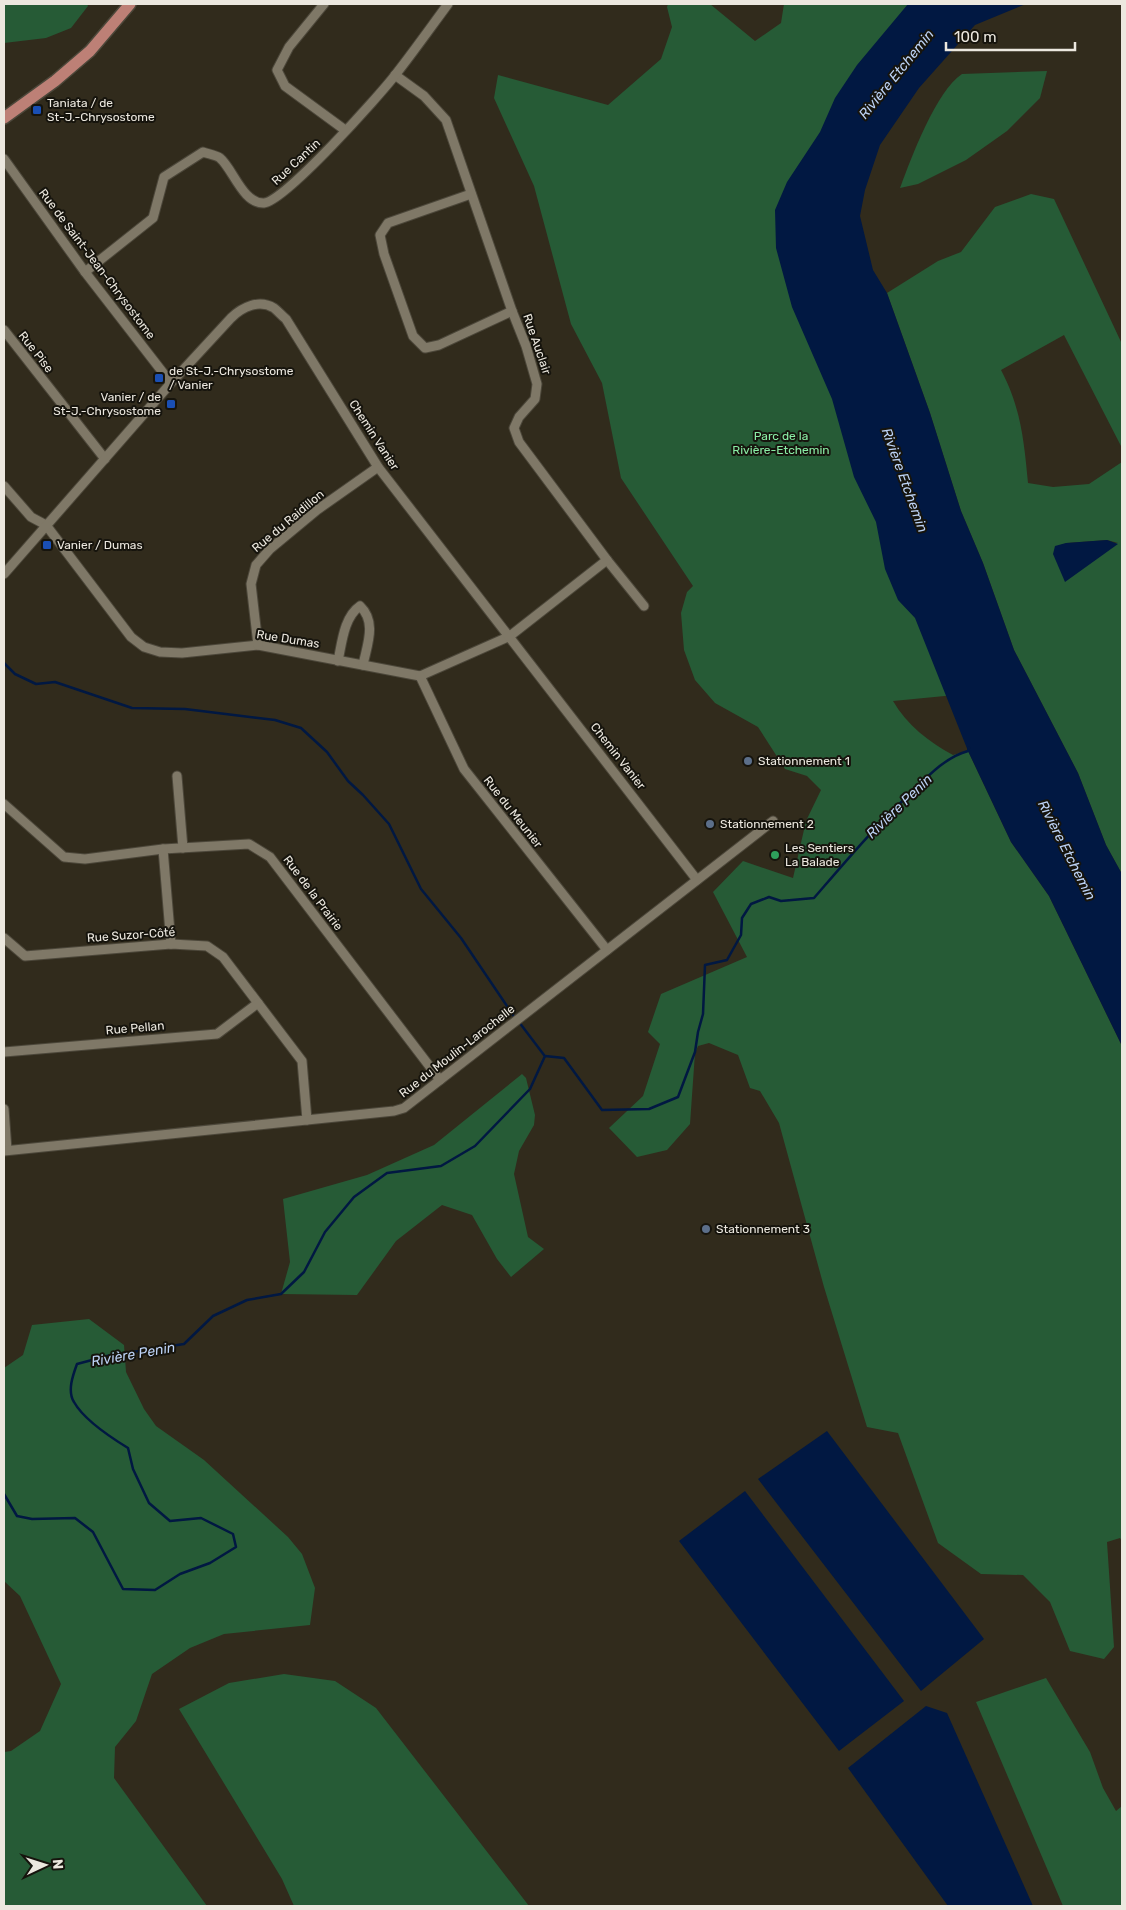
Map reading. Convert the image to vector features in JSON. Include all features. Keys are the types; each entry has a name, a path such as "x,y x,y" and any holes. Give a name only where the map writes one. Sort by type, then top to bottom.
{"main road":[{"path":"4,118 55,81 90,51 130,4"}],"street":[{"path":"324,4 289,47 277,70 285,86 345,130"},
{"name":"Rue Cantin","path":"85,272 154,218 164,177 203,152 220,158 245,193 254,200 264,203 277,197 309,170 395,76 448,4"},
{"name":"Rue Auclair","path":"395,76 424,96 446,120 512,312 526,346 537,384 535,400 518,417 514,428 519,442 607,560 644,606"},
{"name":"Rue de Saint-Jean-Chrysostome","path":"4,159 85,272 171,383"},
{"path":"471,194 388,223 380,235 386,261 413,336 425,348 439,346 512,312"},
{"name":"Chemin Vanier","path":"4,574 171,383 241,308 258,304 273,308 286,319 378,467 697,880"},
{"name":"Rue Pise","path":"4,330 105,459"},
{"name":"Rue du Raidillon","path":"258,645 251,584 256,565 270,550 317,510 378,467"},
{"name":"Rue Dumas","path":"4,486 31,517 46,525 132,637 144,647 160,652 182,653 258,645 420,676"},
{"path":"420,676 510,636 607,560"},
{"path":"338,660 346,625 355,609 360,606 368,613 371,625 363,666"},
{"name":"Rue du Meunier","path":"420,676 464,769 607,950"},
{"path":"178,776 183,848"},
{"name":"Rue de la Prairie","path":"4,804 64,857 85,859 163,849 249,844 270,857 440,1080"},
{"name":"Rue du Moulin-Larochelle","path":"5,1150 394,1111 404,1108 773,821"},
{"path":"163,849 171,944"},
{"name":"Rue Suzor-Côté","path":"4,938 25,956 171,944 207,946 223,956 302,1061 307,1120"},
{"name":"Rue Pellan","path":"4,1052 217,1034 258,1003"},
{"path":"4,1110 5,1150"}],"green space":[{"path":"4,4 87,4 88,6 71,28 46,38 4,43"},
{"name":"Parc de la Rivière-Etchemin","path":"668,4 710,4 755,41 781,23 784,4 953,4 854,127 831,276 986,692 893,701 905,718 935,744 953,755 968,751 1011,842 1049,896 1122,1046 1122,1541 1120,1538 1107,1542 1114,1647 1104,1659 1070,1651 1050,1602 1023,1575 981,1574 938,1543 898,1433 867,1427 824,1287 779,1123 760,1091 750,1088 738,1055 709,1043 698,1046 695,1053 690,1124 667,1150 637,1157 609,1128 643,1096 660,1044 648,1032 661,994 747,957 713,892 743,861 793,878 806,821 821,790 807,776 785,769 758,727 715,703 695,680 684,650 681,613 687,592 693,586 621,478 602,383 571,324 534,186 494,98 498,75 608,105 661,59 672,27"},
{"path":"1047,71 1040,98 1007,131 966,160 918,184 900,188 925,126 943,95 962,74"},
{"path":"1031,194 1054,199 1122,344 1122,448 1064,335 1001,370 1017,411 1023,439 1028,483 1053,487 1089,484 1122,462 1122,874 1106,845 1078,773 1014,650 983,563 961,511 930,413 887,293 938,261 961,252 995,207","holes":["1107,540 1118,543 1055,547 1067,543"]},
{"path":"522,1074 526,1078 535,1115 534,1125 519,1151 514,1174 528,1237 544,1249 511,1277 497,1259 472,1215 442,1205 396,1241 357,1295 281,1294 290,1262 283,1199 367,1175 434,1145"},
{"path":"89,1319 124,1345 126,1372 144,1409 156,1426 204,1460 288,1537 302,1554 315,1588 310,1625 224,1634 190,1648 152,1674 136,1721 115,1747 114,1778 207,1906 4,1906 4,1752 11,1751 40,1731 61,1684 20,1596 4,1581 4,1368 23,1355 32,1325"},
{"path":"284,1674 335,1681 376,1708 529,1906 294,1906 282,1879 179,1709 229,1683"},
{"path":"1046,1678 1090,1752 1103,1788 1116,1811 1122,1806 1122,1906 1063,1906 976,1702"}],"water":[{"name":"Rivière Etchemin","path":"908,4 1026,4 975,25 919,88 880,145 865,190 860,216 873,270 887,293 930,413 961,511 983,563 1014,650 1078,773 1106,845 1122,874 1122,1046 1049,896 1011,842 968,751 915,618 898,600 885,569 876,522 854,477 832,399 792,307 776,248 775,210 787,182 820,132 835,98 857,65"},
{"path":"1107,540 1118,544 1065,582 1053,554 1055,546 1066,543"},
{"path":"827,1431 984,1639 921,1691 758,1479"},
{"path":"745,1491 904,1701 839,1751 679,1541"},
{"path":"926,1706 947,1713 1033,1906 948,1906 848,1768"}],"waterway":[{"path":"4,663 15,674 36,684 55,682 132,708 185,709 275,720 301,728 327,752 348,781 389,824 421,889 461,938 515,1018"},
{"name":"Rivière Penin","path":"4,1494 17,1516 32,1519 75,1518 93,1532 123,1589 155,1590 180,1574 210,1563 236,1547 233,1534 201,1518 170,1521 149,1503 133,1469 128,1448 91,1422 74,1402 71,1388 77,1364 107,1356 184,1344 213,1316 247,1300 281,1294 304,1272 325,1232 354,1197 387,1173 441,1166 475,1146 530,1089 545,1056 564,1058 602,1110 649,1109 678,1097 695,1052 703,1014 705,965 727,960 741,935 742,918 751,904 769,897 781,901 814,898 874,830 925,779 945,762 968,751 969,748"},
{"path":"519,1022 544,1055"}],"place":[{"name":"Taniata / de St-J.-Chrysostome","path":"37,110"},
{"name":"de St-J.-Chrysostome / Vanier","path":"159,378"},
{"name":"Vanier / de St-J.-Chrysostome","path":"171,404"},
{"name":"Vanier / Dumas","path":"47,545"},
{"name":"Stationnement 1","path":"748,761"},
{"name":"Stationnement 2","path":"710,824"},
{"name":"Les Sentiers La Balade","path":"775,855"},
{"name":"Stationnement 3","path":"706,1229"}]}
